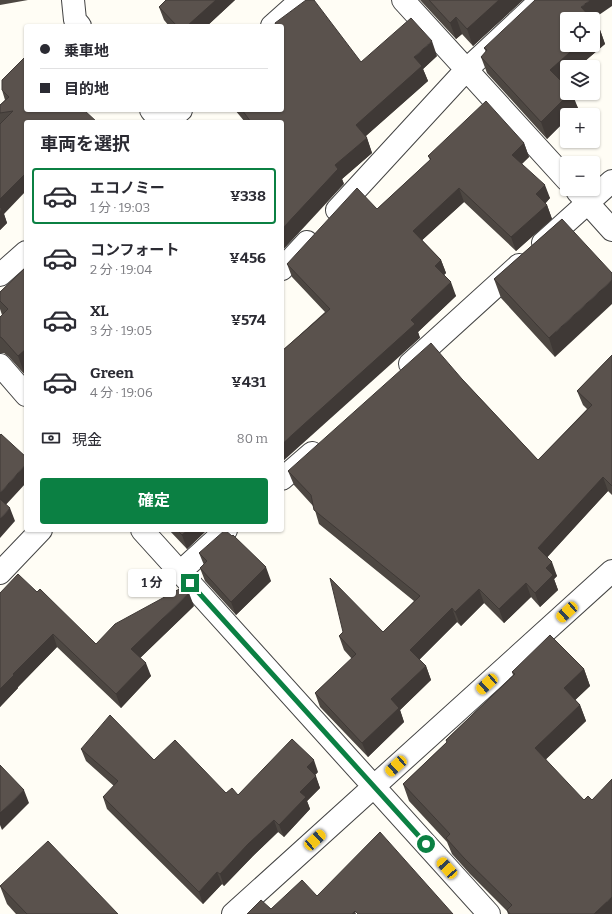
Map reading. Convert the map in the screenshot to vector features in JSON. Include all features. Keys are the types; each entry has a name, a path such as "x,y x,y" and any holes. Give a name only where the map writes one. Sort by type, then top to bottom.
{"street":[{"path":"73,0 75,20 78,24"},
{"path":"274,24 301,0"},
{"path":"403,0 560,172"},
{"path":"284,267 466,70 541,0"},
{"path":"153,112 159,120"},
{"path":"170,120 179,112"},
{"path":"600,187 612,181"},
{"path":"394,378 582,196 612,230"},
{"path":"0,276 24,254"},
{"path":"0,365 24,393"},
{"path":"284,477 329,437"},
{"path":"0,573 39,532"},
{"path":"144,532 489,914"},
{"path":"180,572 224,532"},
{"path":"233,914 612,571"}],"building":[{"path":"166,0 216,0 189,24 175,24 159,7"},
{"path":"306,0 314,0 361,62 411,18 432,41 414,57 422,66 356,125 367,138 335,165 338,169 284,227 284,120 250,120 244,112 284,112 284,24 275,23"},
{"path":"429,0 499,0 467,29 456,17 450,23"},
{"path":"535,0 590,0 581,7 586,12 560,12 560,52 570,52 550,70 560,80 560,100 563,100 541,122 481,57 487,50 484,48"},
{"path":"24,58 24,112 86,112 95,120 24,120 24,175 0,199 0,124 13,111 0,113 0,105 9,97 2,90 2,80"},
{"path":"486,101 524,143 512,155 545,185 536,194 547,205 511,237 459,188 413,231 441,260 435,266 451,282 411,320 415,324 284,442 284,349 330,309 287,264 357,188 377,209 431,159 428,156"},
{"path":"562,219 612,273 612,280 549,338 494,279"},
{"path":"24,269 24,351 18,356 0,337 0,317 8,309 0,301 0,292"},
{"path":"431,343 462,379 538,460 592,405 577,391 612,355 612,486 603,477 538,548 552,562 546,568 553,575 535,593 526,583 499,609 479,589 455,612 452,608 410,650 426,666 391,699 399,708 362,743 315,693 356,654 339,636 343,632 330,578 383,632 420,596 314,510 311,495 288,471"},
{"path":"1,434 24,455 24,466 0,493"},
{"path":"0,499 10,508 0,519"},
{"path":"223,532 227,532 232,536 233,535 266,567 231,602 200,568 207,561 199,553"},
{"path":"18,574 37,592 40,589 96,644 115,624 183,587 189,593 131,649 146,663 116,694 53,634 0,689 0,593"},
{"path":"550,635 584,669 564,688 580,705 535,748 584,800 588,796 592,800 612,779 612,897 594,914 510,914 507,910 512,905 464,858 446,838 450,834 403,784 447,742 446,740 515,674 512,672"},
{"path":"110,715 154,760 175,740 226,793 232,788 238,795 292,739 314,760 307,767 316,776 300,792 306,797 279,825 274,820 248,844 220,874 217,872 199,892 103,797 118,781 81,749"},
{"path":"0,765 24,790 0,813"},
{"path":"380,832 453,914 358,914 355,911 352,914 247,914 261,900 271,909 302,880 317,896"},
{"path":"48,841 118,914 27,914 0,886"}],"route":[{"path":"190,583 426,844"}]}
